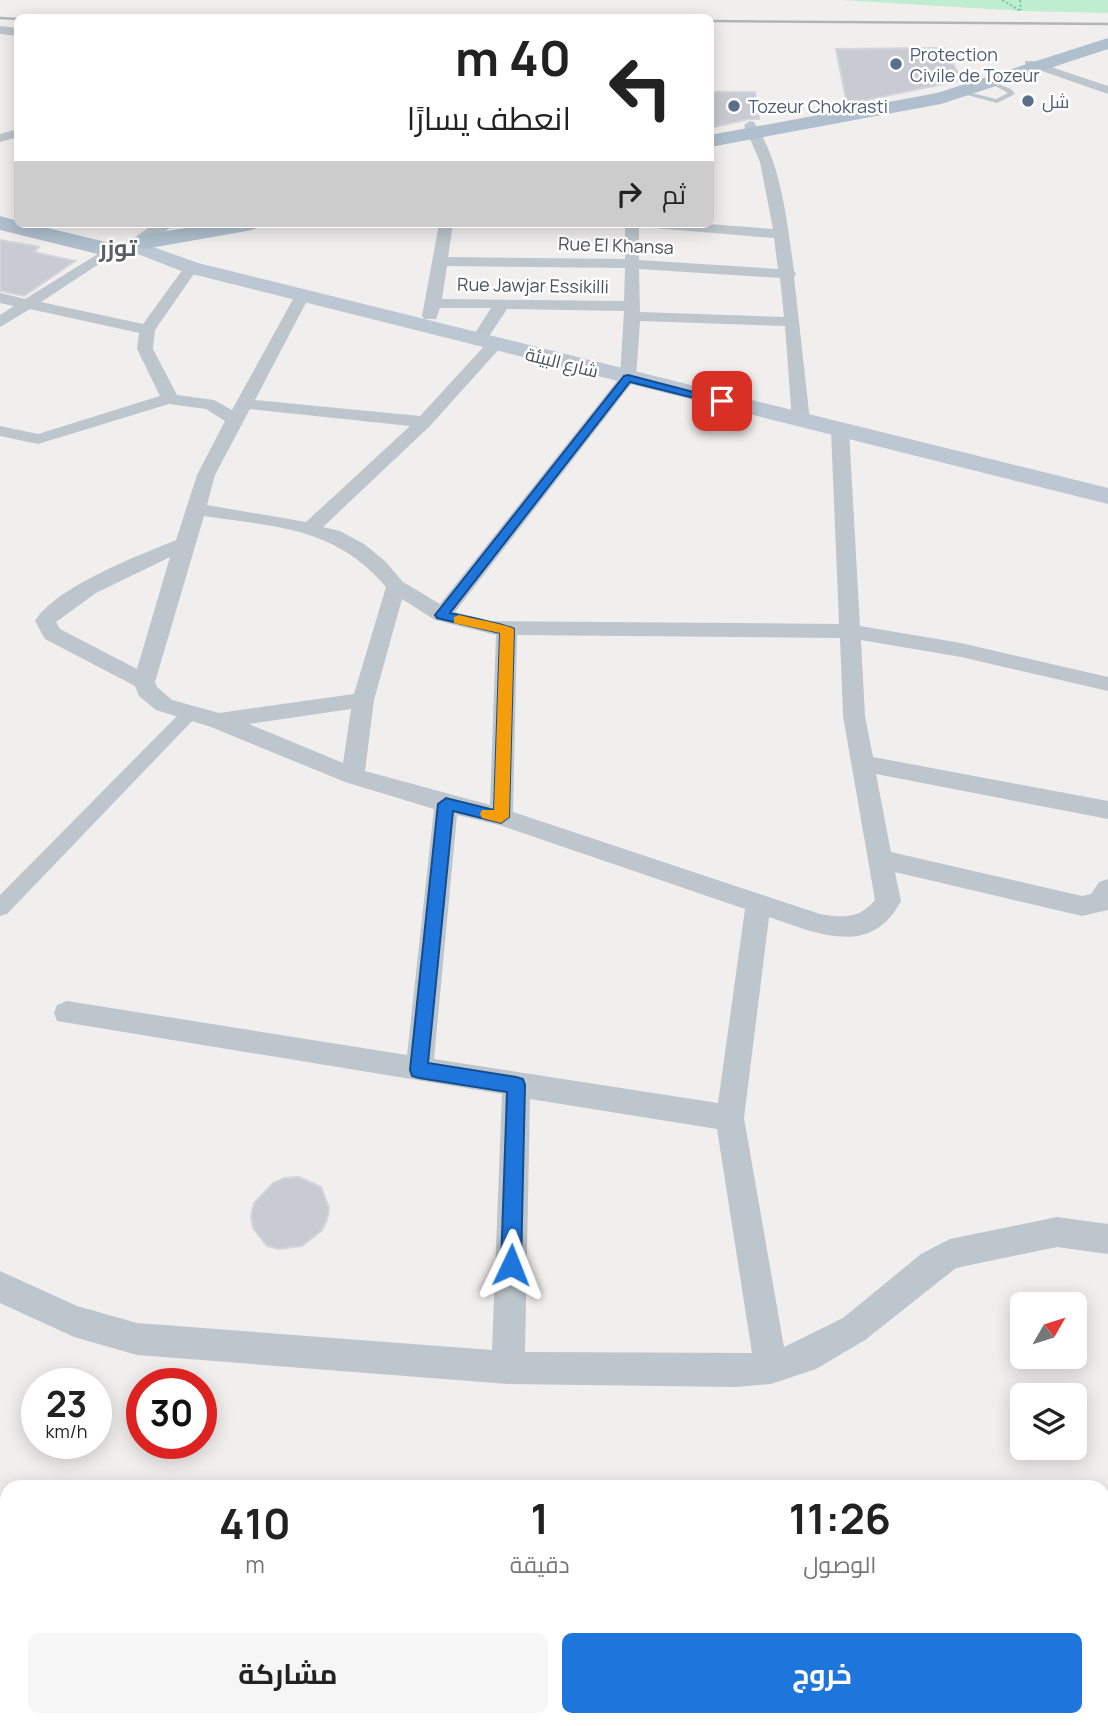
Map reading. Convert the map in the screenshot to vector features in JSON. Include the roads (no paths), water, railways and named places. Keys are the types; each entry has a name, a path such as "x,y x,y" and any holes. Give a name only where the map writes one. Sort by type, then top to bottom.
{"main road":[{"path":"714,132 753,129 941,98 992,82 1108,37"},
{"path":"714,140 753,129 938,93 1108,44"},
{"path":"41,228 108,247"},
{"path":"55,228 124,255 142,243 225,228"},
{"name":"شارع البيئة","path":"142,243 191,268 1108,496"}],"street":[{"path":"1034,65 1108,90"},
{"path":"753,129 771,180 789,274 801,421"},
{"path":"142,243 162,228"},
{"path":"426,327 434,303 445,228"},
{"path":"442,615 628,378 632,311 632,228"},
{"path":"705,228 781,234"},
{"path":"0,322 29,305 108,247"},
{"name":"Rue El Khansa","path":"441,261 631,264 789,274"},
{"path":"170,398 145,349 147,330 191,268"},
{"path":"144,682 206,475 302,295"},
{"path":"0,298 147,330"},
{"name":"Rue Jawjar Essikilli","path":"434,303 502,304 793,322"},
{"path":"312,527 424,422 486,343 502,304"},
{"path":"0,432 38,439 170,398 212,403 240,412 424,422"},
{"path":"184,544 132,566 63,606 46,621 52,634 144,682 148,691 164,705 219,721 353,776 446,804 501,817 835,928 850,928 865,924 884,909 888,901 854,716 840,430"},
{"path":"197,509 312,527 333,535 357,548 378,565 396,586 442,615 490,628 849,631 961,650 1108,684"},
{"path":"353,776 363,700 396,586"},
{"path":"501,817 507,629"},
{"path":"219,721 363,700"},
{"path":"0,908 189,714"},
{"path":"862,763 1108,810"},
{"path":"419,1070 446,804"},
{"path":"881,859 1082,906 1099,903 1108,889"},
{"path":"758,903 730,1118 771,1368"},
{"path":"66,1013 730,1118"},
{"path":"508,1368 516,1085"},
{"path":"0,1287 74,1321 137,1339 508,1368 736,1371 771,1368 804,1357 855,1329 932,1265 950,1254 1057,1232 1108,1239"}],"railway":[{"path":"0,18 14,19"},
{"path":"714,21 1108,24"}],"place":[{"name":"Protection Civile de Tozeur","path":"896,64"},
{"name":"شل","path":"1028,101"},
{"name":"Tozeur Chokrasti","path":"734,106"}],"district":[{"name":"توزر","path":"118,247"}]}
